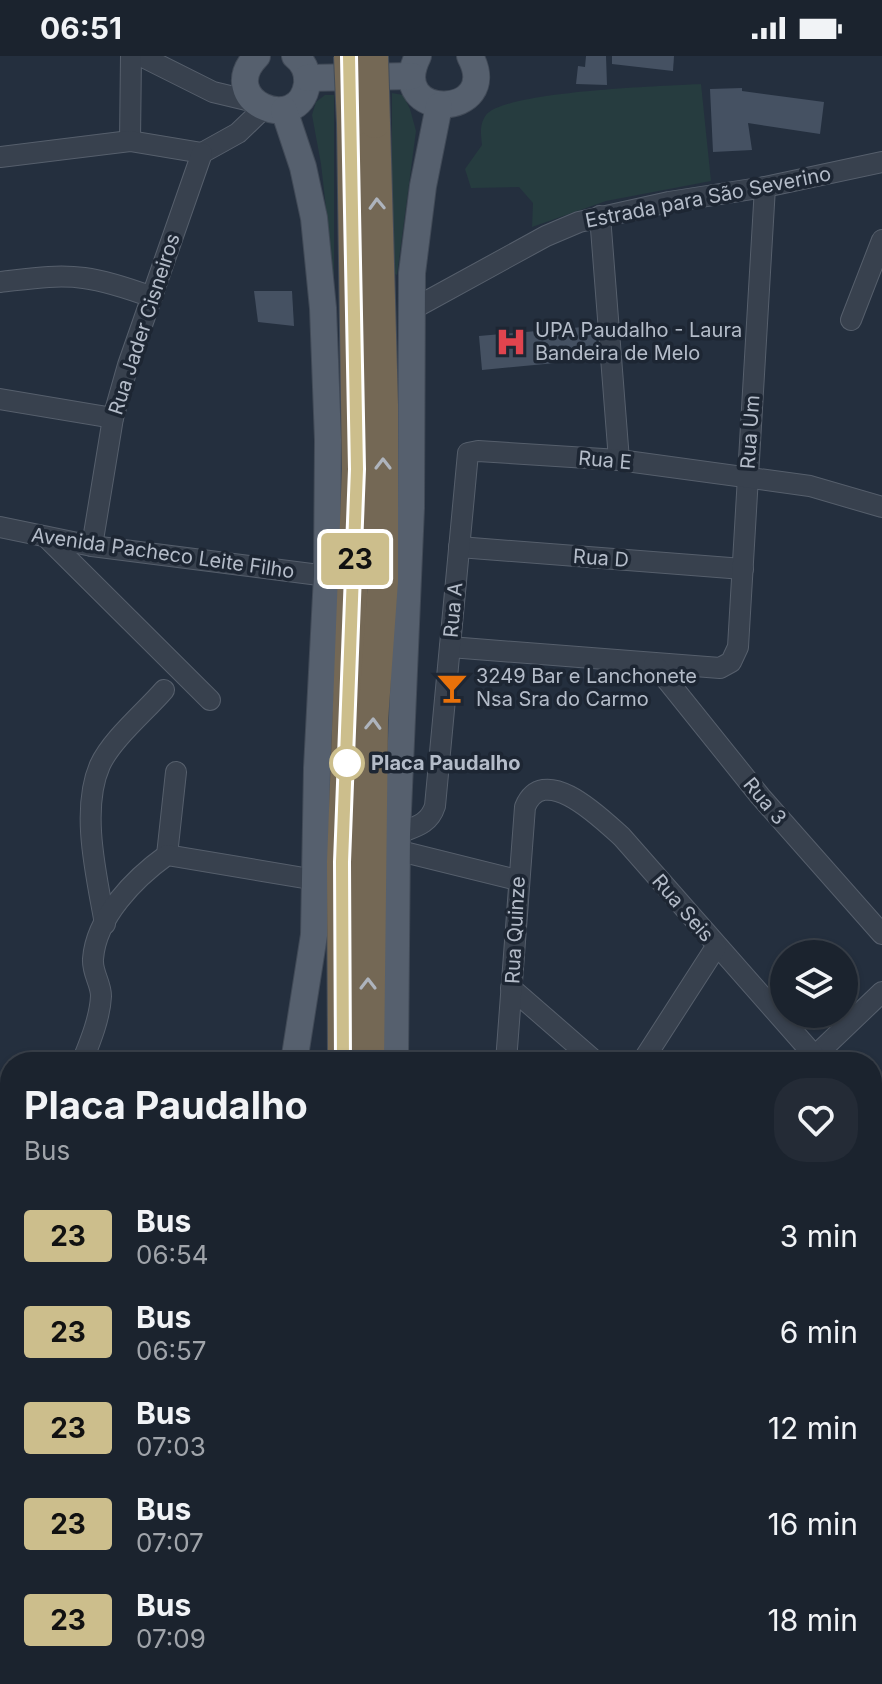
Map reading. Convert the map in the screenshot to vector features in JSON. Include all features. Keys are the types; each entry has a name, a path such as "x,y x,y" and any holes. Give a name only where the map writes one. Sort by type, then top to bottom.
{"highway":[{"path":"349,56 363,123 383,405 383,529 371,803 369,1052"},
{"path":"343,1052 342,862 357,469 363,123 373,56"}],"main road":[{"path":"257,56 250,65 246,84 268,106 310,197 323,308 328,440 327,576 317,768 316,880 312,951 296,1052"},
{"path":"268,106 301,98 301,67 415,66 420,96 439,106 460,102 474,87 475,67 470,56"},
{"path":"395,1052 396,842 411,524 411,310 418,222 439,106"}],"street":[{"path":"130,141 131,56"},
{"path":"141,56 213,92 268,106"},
{"path":"0,157 130,141 202,153 238,133 268,106"},
{"name":"Rua Jader Cisneiros","path":"92,546 113,418 202,153"},
{"name":"Estrada para São Severino","path":"411,310 546,236 600,216 765,187 882,162"},
{"name":"Rua Um","path":"654,664 720,668 731,662 737,653 765,187"},
{"path":"600,216 619,460"},
{"path":"851,320 882,240"},
{"path":"0,282 82,277 152,297"},
{"path":"0,399 113,418"},
{"name":"Rua E","path":"465,459 468,453 478,451 619,460 824,489 882,507"},
{"name":"Rua A","path":"396,842 425,823 435,806 465,459"},
{"name":"Avenida Pacheco Leite Filho","path":"0,527 92,546 327,576"},
{"path":"48,539 210,700"},
{"name":"Rua D","path":"459,547 743,569"},
{"path":"450,647 654,664"},
{"name":"Rua 3","path":"654,664 760,796 882,934"},
{"path":"105,924 92,834 96,777 110,750 164,690"},
{"path":"85,1052 101,996 92,962 105,924 130,886 167,855 176,772"},
{"name":"Rua Seis","path":"528,798 544,790 559,792 588,806 622,837 812,1052"},
{"name":"Rua Quinze","path":"507,1052 517,880 528,798"},
{"path":"396,842 517,880"},
{"path":"167,855 316,880"},
{"path":"648,1052 716,947"},
{"path":"511,988 585,1052"},
{"path":"825,1052 882,992"}],"green space":[{"path":"701,84 711,181 606,201 532,227 533,203 519,187 471,188 465,169 482,145 481,130 486,115 499,107 522,100 587,91"},
{"path":"392,93 403,95 416,131 397,275 392,272"},
{"path":"325,95 334,95 334,342 326,208 312,115 316,102"}],"building":[{"path":"586,56 606,56 607,85 576,84 578,66 585,67"},
{"path":"612,56 674,56 673,71 612,64"},
{"path":"742,88 742,91 824,102 820,134 748,123 752,150 713,152 710,89"},
{"path":"254,291 292,291 294,326 258,322"},
{"path":"595,326 598,359 482,370 479,336"}],"bus line":[{"name":"23","path":"343,1052 342,862 357,469 349,56"}],"place":[{"name":"UPA Paudalho - Laura Bandeira de Melo","path":"511,342"},
{"name":"3249 Bar e Lanchonete Nsa Sra do Carmo","path":"452,688"},
{"name":"Placa Paudalho","path":"347,763"}]}
